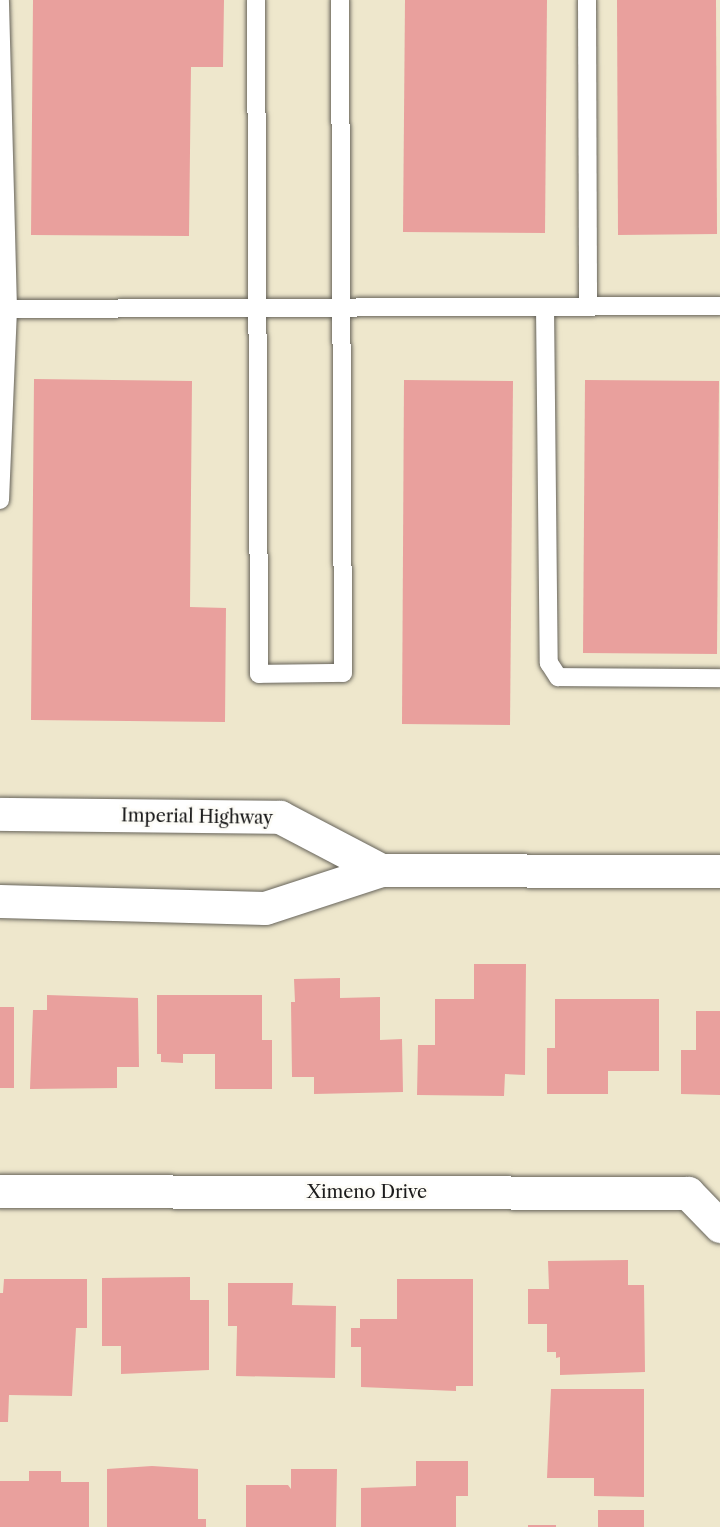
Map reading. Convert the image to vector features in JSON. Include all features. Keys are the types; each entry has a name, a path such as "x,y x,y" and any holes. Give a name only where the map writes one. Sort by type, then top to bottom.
{"main road":[{"name":"Imperial Highway","path":"0,814 280,817 381,870"},
{"name":"Imperial Highway","path":"0,901 265,908 381,870 720,871"},
{"name":"Ximeno Drive","path":"0,1191 688,1193 720,1226"}],"lane":[{"path":"0,0 4,309 0,500"},
{"path":"256,0 259,674 343,673 340,0"},
{"path":"587,0 588,307"},
{"path":"4,309 720,306"},
{"path":"545,307 549,663 558,677 720,678"}],"building":[{"path":"33,0 224,0 223,67 191,67 189,236 31,235"},
{"path":"405,0 547,0 545,233 403,232"},
{"path":"617,0 716,0 717,234 618,235"},
{"path":"34,379 192,381 190,607 226,608 225,722 31,720"},
{"path":"404,380 513,381 510,725 402,724"},
{"path":"585,380 719,381 717,654 583,653"},
{"path":"474,964 526,964 525,1075 505,1074 504,1096 417,1095 418,1045 435,1045 435,999 474,999"},
{"path":"340,978 340,998 380,997 380,1040 402,1039 403,1092 314,1094 314,1077 292,1077 291,1002 295,1002 294,979"},
{"path":"47,995 138,998 139,1067 117,1067 117,1088 30,1089 33,1010 47,1010"},
{"path":"157,995 262,995 262,1040 272,1040 272,1089 215,1089 215,1054 183,1054 183,1063 161,1062 161,1054 157,1054"},
{"path":"555,999 659,999 659,1071 608,1071 608,1094 547,1094 547,1048 555,1048"},
{"path":"0,1007 14,1007 14,1088 0,1088"},
{"path":"696,1011 720,1011 720,1095 681,1094 681,1050 696,1050"},
{"path":"628,1260 628,1285 644,1285 645,1372 560,1375 560,1357 556,1358 556,1352 547,1352 547,1324 528,1324 528,1289 549,1289 548,1261"},
{"path":"190,1277 190,1300 209,1300 209,1370 121,1374 121,1346 102,1346 102,1278"},
{"path":"4,1279 87,1279 87,1328 76,1328 72,1396 9,1395 8,1422 0,1422 0,1293 3,1293"},
{"path":"397,1279 473,1279 473,1386 456,1386 456,1391 361,1387 361,1347 351,1347 351,1328 360,1328 360,1319 397,1319"},
{"path":"228,1283 293,1283 292,1305 336,1306 335,1378 236,1376 237,1326 228,1326"},
{"path":"551,1389 644,1389 644,1497 594,1496 594,1478 547,1478"},
{"path":"416,1461 468,1461 468,1496 456,1496 456,1527 361,1527 361,1488 416,1486"},
{"path":"152,1466 198,1469 198,1519 206,1519 206,1527 107,1527 107,1469"},
{"path":"291,1469 337,1469 336,1527 246,1527 246,1485 288,1485 291,1489"},
{"path":"29,1471 61,1471 61,1482 89,1482 89,1527 0,1527 0,1481 29,1481"},
{"path":"598,1510 644,1510 644,1527 598,1527"},
{"path":"528,1525 556,1525 556,1527 528,1527"}]}
